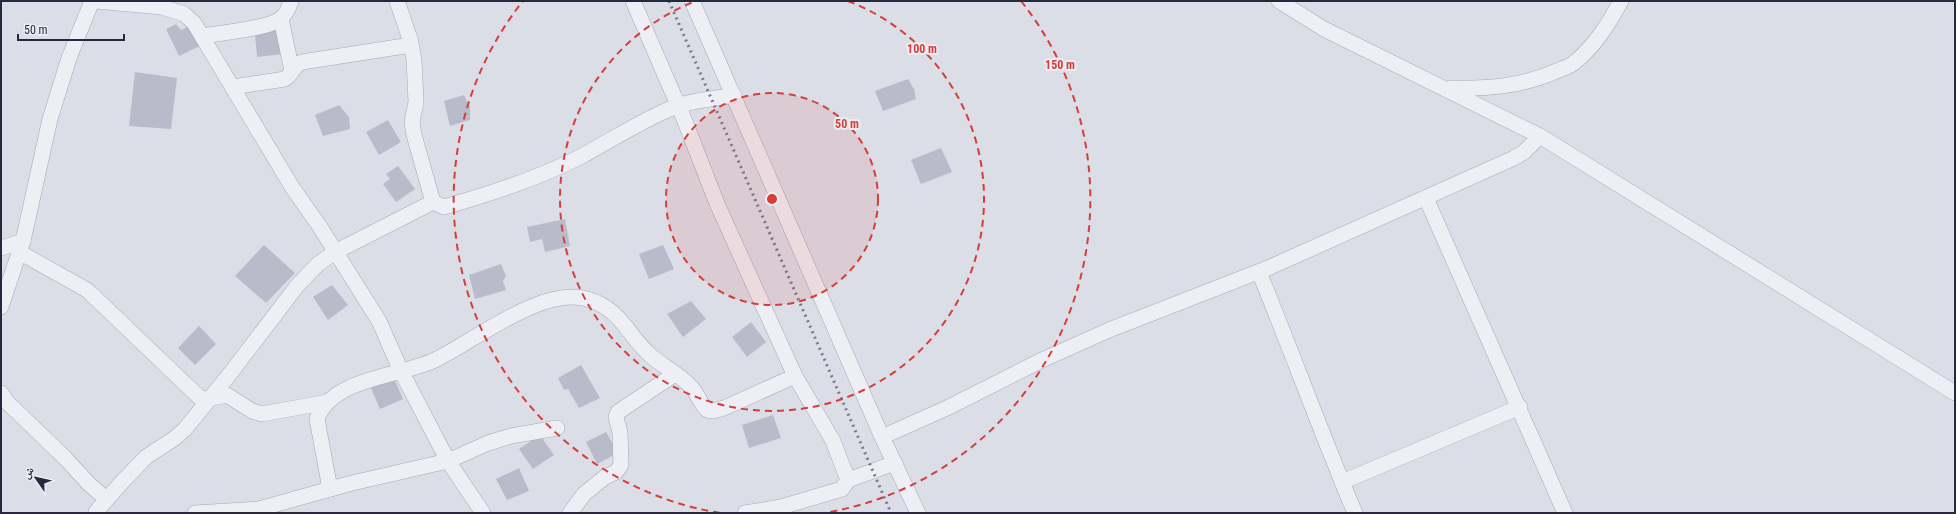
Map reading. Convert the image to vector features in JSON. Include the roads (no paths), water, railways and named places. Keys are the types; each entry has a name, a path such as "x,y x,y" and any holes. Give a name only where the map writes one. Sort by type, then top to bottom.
{"street":[{"path":"1,307 21,246 50,119 69,58 92,1"},
{"path":"96,1 162,7 184,14 194,23 292,187 379,321 401,371 448,460 483,513"},
{"path":"202,36 270,24 281,19 288,10 291,1"},
{"path":"397,1 411,44 416,84 416,102 412,122 414,135 433,202 444,207 527,181 579,158 635,127 678,106 734,95"},
{"path":"633,1 678,106 718,206 795,376 833,441 848,480"},
{"path":"692,1 882,437 918,513"},
{"path":"1279,1 1324,29 1415,75 1446,88 1540,136 1955,393"},
{"path":"1446,88 1483,89 1515,84 1540,79 1574,63 1596,42 1621,1"},
{"path":"281,19 292,72"},
{"path":"232,87 285,79 297,64 302,62 411,44"},
{"path":"882,437 1042,360 1109,330 1259,272 1514,158 1524,152 1540,136"},
{"path":"1426,198 1520,407 1565,513"},
{"path":"1,393 7,402 65,458 89,484 99,509 146,457 175,438 185,429 297,286 318,264 335,252 433,202"},
{"path":"1,248 21,246 87,290 199,397 209,399 227,395 252,411 262,414 328,402"},
{"path":"1259,272 1355,513"},
{"path":"330,489 317,419 320,410 336,394 359,384 435,360 495,326 514,313 563,297 587,299 610,310 622,321 652,357 692,388 707,410 713,411 795,376"},
{"path":"570,513 584,494 605,477 616,472 622,465 620,433 616,417 618,412 675,374"},
{"path":"1342,482 1520,407"},
{"path":"195,513 272,509 330,489 448,460 488,443 511,436 558,428"},
{"path":"745,513 781,507 842,489 848,480 895,463"}],"railway":[{"path":"669,1 891,513"}]}
